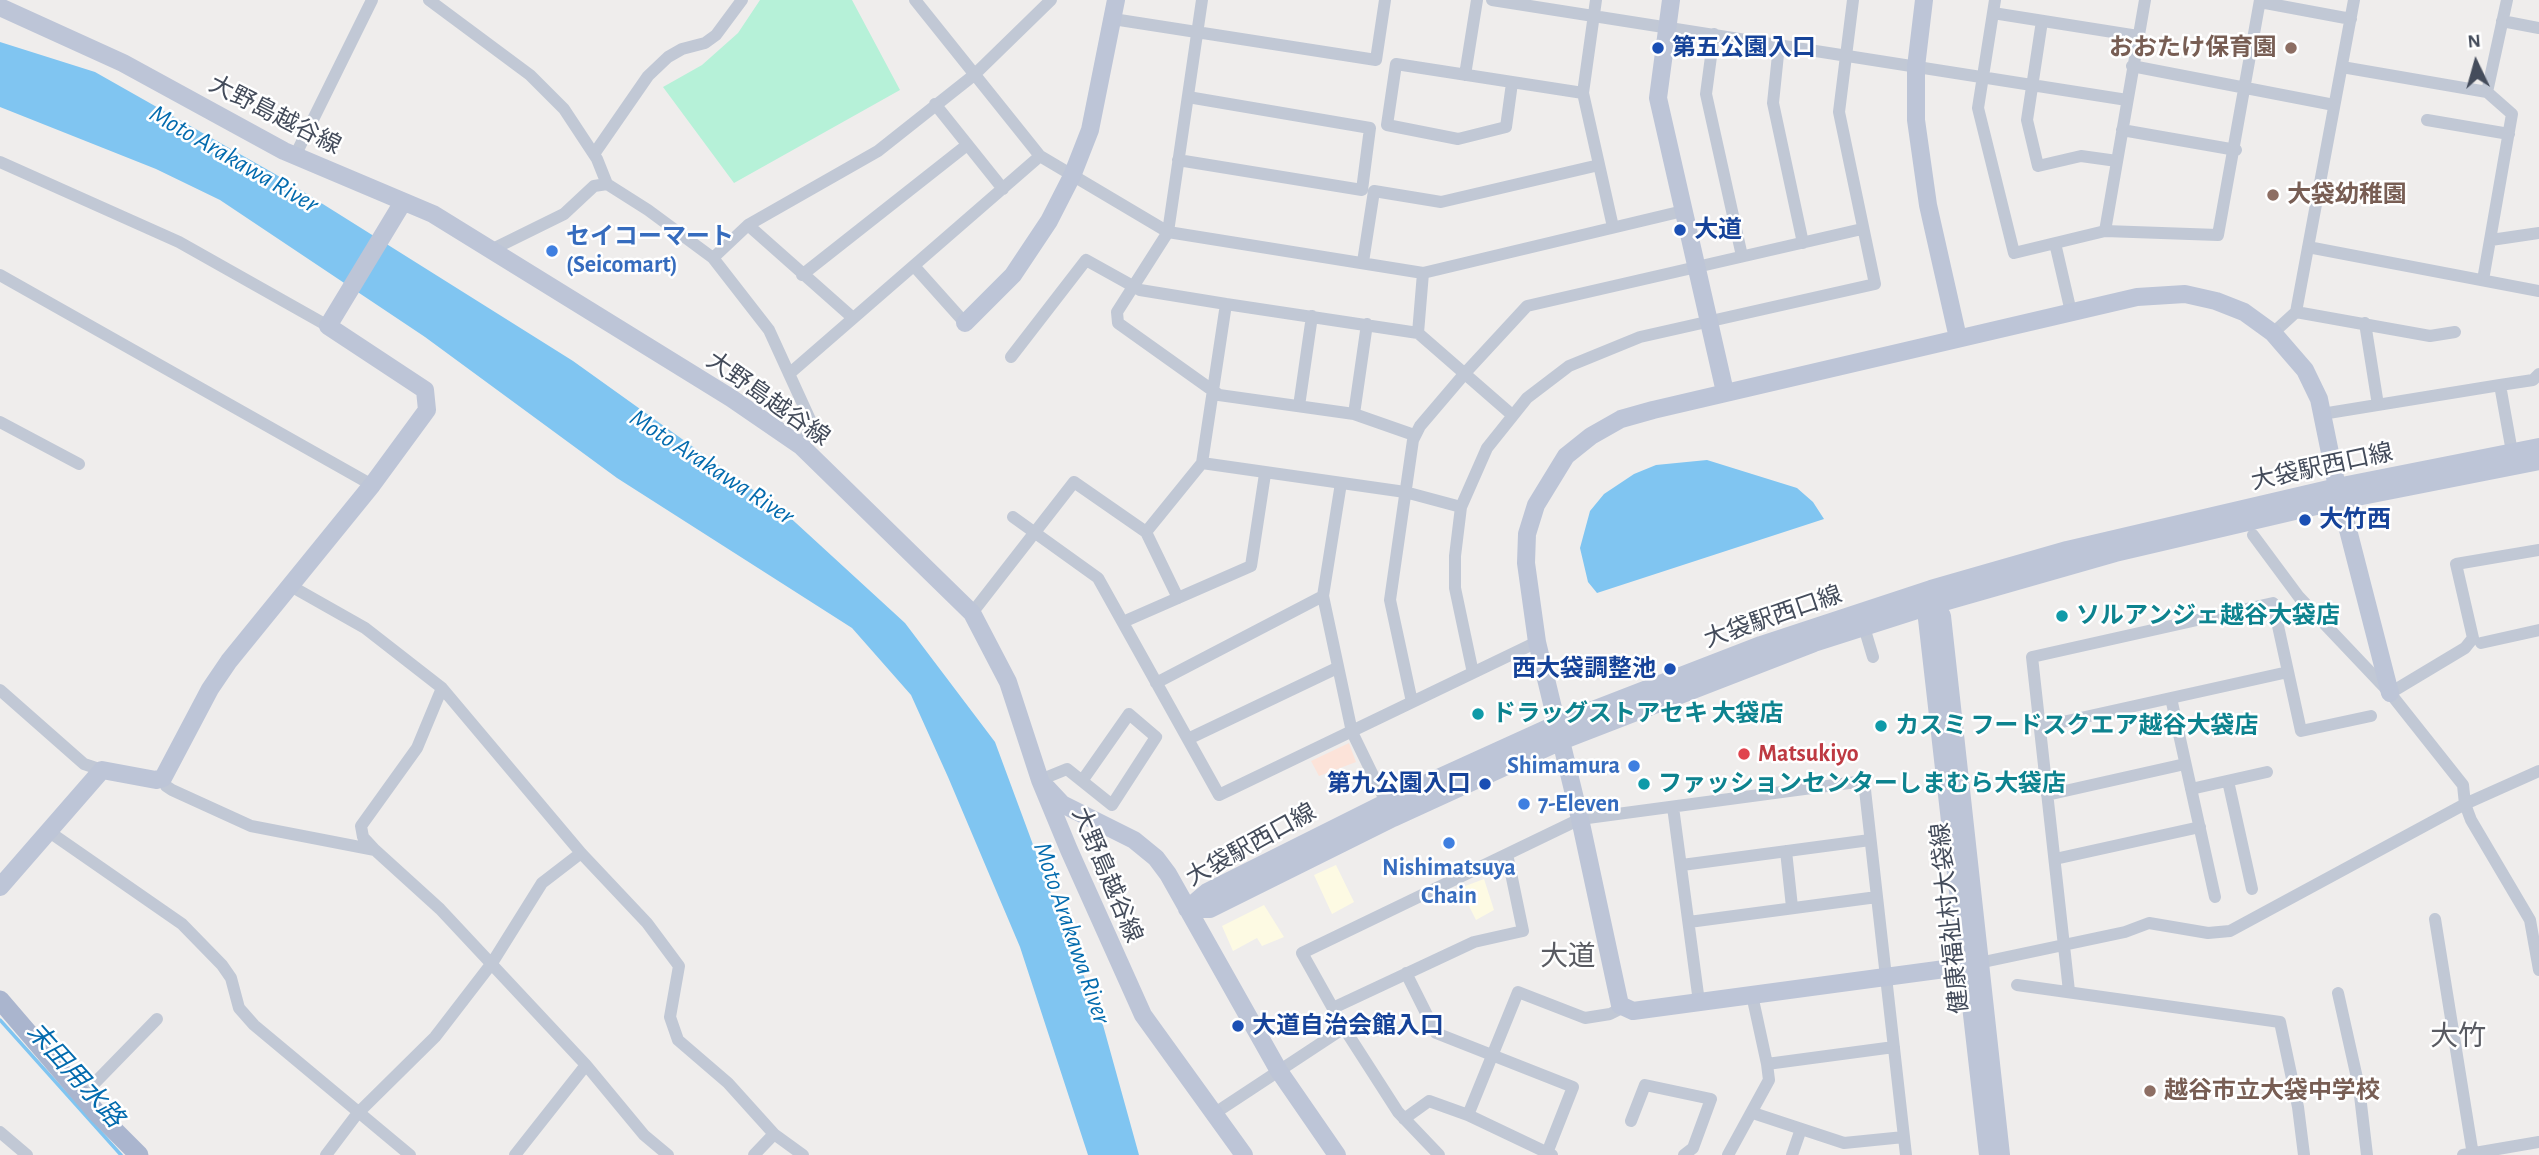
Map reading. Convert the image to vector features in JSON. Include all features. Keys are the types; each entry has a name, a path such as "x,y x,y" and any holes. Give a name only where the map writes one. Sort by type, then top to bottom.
{"main road":[{"path":"0,1000 82,1096 139,1155"}],"street":[{"path":"295,156 372,0"},
{"path":"429,0 530,75 564,109 594,154 607,184 684,234 713,258 769,330 812,424 801,446"},
{"path":"594,154 648,76 668,57 682,49 705,43 716,35 741,0"},
{"path":"915,0 1040,156 1168,232 1423,273 1683,211"},
{"path":"713,258 748,225 878,151 974,75 1051,0"},
{"path":"914,266 965,323 1013,275 1049,221 1072,176 1090,130 1116,0"},
{"path":"1202,0 1168,232 1117,312 1118,324 1213,393 1354,414 1414,435"},
{"path":"1113,19 1376,60 1385,0"},
{"path":"1465,75 1477,0"},
{"path":"1492,0 2127,100"},
{"path":"1596,0 1583,93 1612,227"},
{"path":"1671,0 1657,98 1725,392"},
{"path":"1473,673 1455,588 1455,556 1461,507 1487,448 1511,414 1542,385 1593,354 1640,337 1875,284 1839,112 1853,0"},
{"path":"1924,0 1916,67 1915,107 1921,165 1958,338"},
{"path":"2105,231 2145,0"},
{"path":"2273,332 2296,312 2354,0"},
{"path":"2487,92 2507,0"},
{"path":"2138,36 2042,22 1994,7 1978,108 2014,253 2105,231 2218,236 2260,1 2351,19"},
{"name":"大野島越谷線","path":"0,7 123,63 295,156 432,214 493,248 641,345 731,398 801,446 972,613 1007,682 1040,780 1101,927 1143,1015 1244,1155"},
{"path":"2042,22 2027,120 2038,166 2081,156 2117,162"},
{"path":"2502,22 2539,28"},
{"path":"1714,34 1706,94 1742,256"},
{"path":"1779,45 1773,103 1803,243"},
{"path":"1512,83 1506,127 1458,139 1387,125 1396,64 1583,93"},
{"path":"2132,66 2334,105"},
{"path":"2342,68 2487,92 2512,114 2483,280"},
{"path":"1178,160 1362,190 1370,128 1188,97"},
{"path":"935,104 1003,189"},
{"path":"2427,120 2509,134"},
{"path":"2122,130 2235,150"},
{"path":"802,275 967,145"},
{"path":"789,374 1040,156"},
{"path":"0,162 179,243 328,326 425,390 427,410 372,485 289,585 210,689 163,778 156,780 84,764 0,690"},
{"path":"1363,262 1374,191 1441,202 1599,165"},
{"path":"493,248 564,214 594,186 607,184"},
{"path":"328,326 403,202"},
{"path":"748,225 853,318"},
{"path":"1412,702 1390,600 1414,435 1466,372 1527,306 1863,229"},
{"path":"2491,240 2539,233"},
{"path":"2055,243 2071,312"},
{"path":"2308,247 2539,290"},
{"path":"1011,357 1086,260 1134,288 1418,332 1511,414"},
{"path":"1418,332 1423,273"},
{"path":"0,275 372,485"},
{"path":"1622,1008 1537,642 1526,563 1527,534 1536,505 1566,456 1591,436 1621,419 1725,392 2137,297 2185,294 2244,312 2273,332 2305,370 2319,399 2390,693"},
{"path":"1146,533 1202,463 1226,303"},
{"path":"2296,312 2430,336 2455,332"},
{"path":"1299,406 1312,316"},
{"path":"2365,323 2378,405"},
{"path":"1354,414 1367,324"},
{"path":"2322,414 2533,380 2539,374"},
{"path":"2500,385 2512,452"},
{"path":"0,422 79,464"},
{"name":"大袋駅西口線","path":"1187,909 1208,892 1386,802 1559,732 1760,645 1932,597 2115,553 2340,494 2539,447"},
{"name":"大袋駅西口線","path":"2340,494 2539,461"},
{"path":"1202,463 1405,492 1461,507"},
{"path":"1123,622 1251,566 1265,474"},
{"path":"972,613 1074,482 1146,533 1178,598"},
{"path":"1341,483 1323,596 1352,732 1386,802"},
{"path":"1013,517 1098,578 1219,795 1537,642"},
{"path":"2253,535 2299,597 2390,693 2463,785 2465,804 2488,851 2535,919 2539,971"},
{"path":"2390,693 2465,648 2473,638 2456,564 2539,550"},
{"path":"289,585 365,628 442,688 581,853 647,923 679,966 670,1017 678,1040 728,1083 774,1134 803,1155"},
{"path":"1156,683 1323,596"},
{"name":"大袋駅西口線","path":"1187,909 1210,909 1559,732 1864,627 1932,597"},
{"name":"健康福祉村大袋線","path":"1932,597 1942,615 1974,964 1988,1155"},
{"path":"2069,991 2032,657 2273,603 2301,731 2371,716"},
{"path":"1864,627 1873,657"},
{"path":"2481,643 2539,630"},
{"path":"1188,738 1337,668"},
{"path":"2040,727 2288,671"},
{"path":"442,688 417,748 361,825 363,837 440,909 492,963 586,1065 644,1135 668,1155"},
{"path":"2171,698 2215,897"},
{"path":"1082,781 1129,714 1156,737 1112,805 1082,781 1068,769 1040,780 1062,804 1133,841 1156,858 1279,1071 1337,1155"},
{"path":"2047,795 2185,764"},
{"path":"0,887 102,770"},
{"path":"1468,1115 1518,992 1584,1018 1610,1014 1622,1008 1633,1011 1974,964 2064,946 2149,923 2208,933 2230,930 2465,804 2539,771"},
{"path":"2191,789 2267,772"},
{"path":"163,778 166,786 172,790 251,826 375,850"},
{"path":"1439,1155 1404,1119 1344,1028 1302,953 1580,819 1864,781 1906,1155"},
{"path":"2228,781 2252,889"},
{"path":"1673,807 1699,1002"},
{"path":"2055,859 2200,827"},
{"path":"48,831 182,924 222,965 231,978 239,1009 254,1025 357,1114 410,1155"},
{"path":"1682,865 1870,840"},
{"path":"1786,851 1792,907"},
{"path":"326,1155 357,1114 435,1037 492,963 542,883 581,853"},
{"path":"1333,1009 1474,942 1523,931 1507,854"},
{"path":"1689,922 1877,897"},
{"path":"2435,919 2470,1154 2539,1142"},
{"name":"健康福祉村大袋線","path":"1974,964 2001,1155"},
{"path":"1404,1119 1429,1101 1468,1115 1550,1154 1573,1087 1436,1033 1406,973"},
{"path":"2017,985 2280,1022 2298,1107 2304,1155"},
{"path":"2338,993 2359,1087 2367,1155"},
{"path":"1728,1155 1769,1080 1768,1064 1752,995"},
{"path":"82,1096 157,1019"},
{"path":"1214,1113 1344,1028"},
{"path":"1768,1064 1894,1047"},
{"path":"515,1155 586,1065"},
{"path":"1630,1121 1645,1085 1711,1099 1693,1148 1684,1155"},
{"path":"1753,1113 1801,1129 1842,1149 1903,1137"},
{"path":"1792,1155 1801,1129"},
{"path":"0,1132 27,1155"},
{"path":"754,1155 774,1134"}],"shaded area":[{"path":"1349,743 1356,762 1319,776 1311,761"},
{"path":"1336,865 1354,902 1332,914 1314,875"},
{"path":"1484,879 1494,910 1476,920 1460,888"},
{"path":"1264,905 1284,937 1262,946 1257,938 1233,951 1222,926"}],"green space":[{"path":"760,0 852,0 900,90 734,183 663,87 702,65 738,33"}],"water":[{"name":"Moto Arakawa River","path":"0,42 95,72 275,174 573,361 784,512 905,623 995,742 1072,950 1098,1007 1139,1155 1088,1155 1020,947 948,777 911,695 852,628 617,478 425,337 220,200 156,169 0,107"},
{"path":"1707,460 1797,488 1813,502 1824,519 1597,593 1588,582 1580,548 1590,511 1604,494 1634,474 1656,465"}],"waterway":[{"name":"末田用水路","path":"0,1020 121,1155"}],"place":[{"name":"第五公園入口","path":"1658,48"},
{"name":"おおたけ保育園","path":"2291,48"},
{"name":"大袋幼稚園","path":"2273,195"},
{"name":"大道","path":"1680,230"},
{"name":"セイコーマート (Seicomart)","path":"552,251"},
{"name":"大竹西","path":"2305,520"},
{"name":"ソルアンジェ越谷大袋店","path":"2062,616"},
{"name":"西大袋調整池","path":"1670,669"},
{"name":"ドラッグストアセキ 大袋店","path":"1478,714"},
{"name":"カスミ フードスクエア越谷大袋店","path":"1881,726"},
{"name":"Matsukiyo","path":"1744,754"},
{"name":"Shimamura","path":"1634,766"},
{"name":"第九公園入口","path":"1485,784"},
{"name":"ファッションセンターしまむら大袋店","path":"1644,784"},
{"name":"7-Eleven","path":"1524,804"},
{"name":"Nishimatsuya Chain","path":"1449,843"},
{"name":"大道自治会館入口","path":"1238,1026"},
{"name":"越谷市立大袋中学校","path":"2150,1091"}],"district":[{"name":"大道","path":"1568,957"},
{"name":"大竹","path":"2458,1037"}]}
